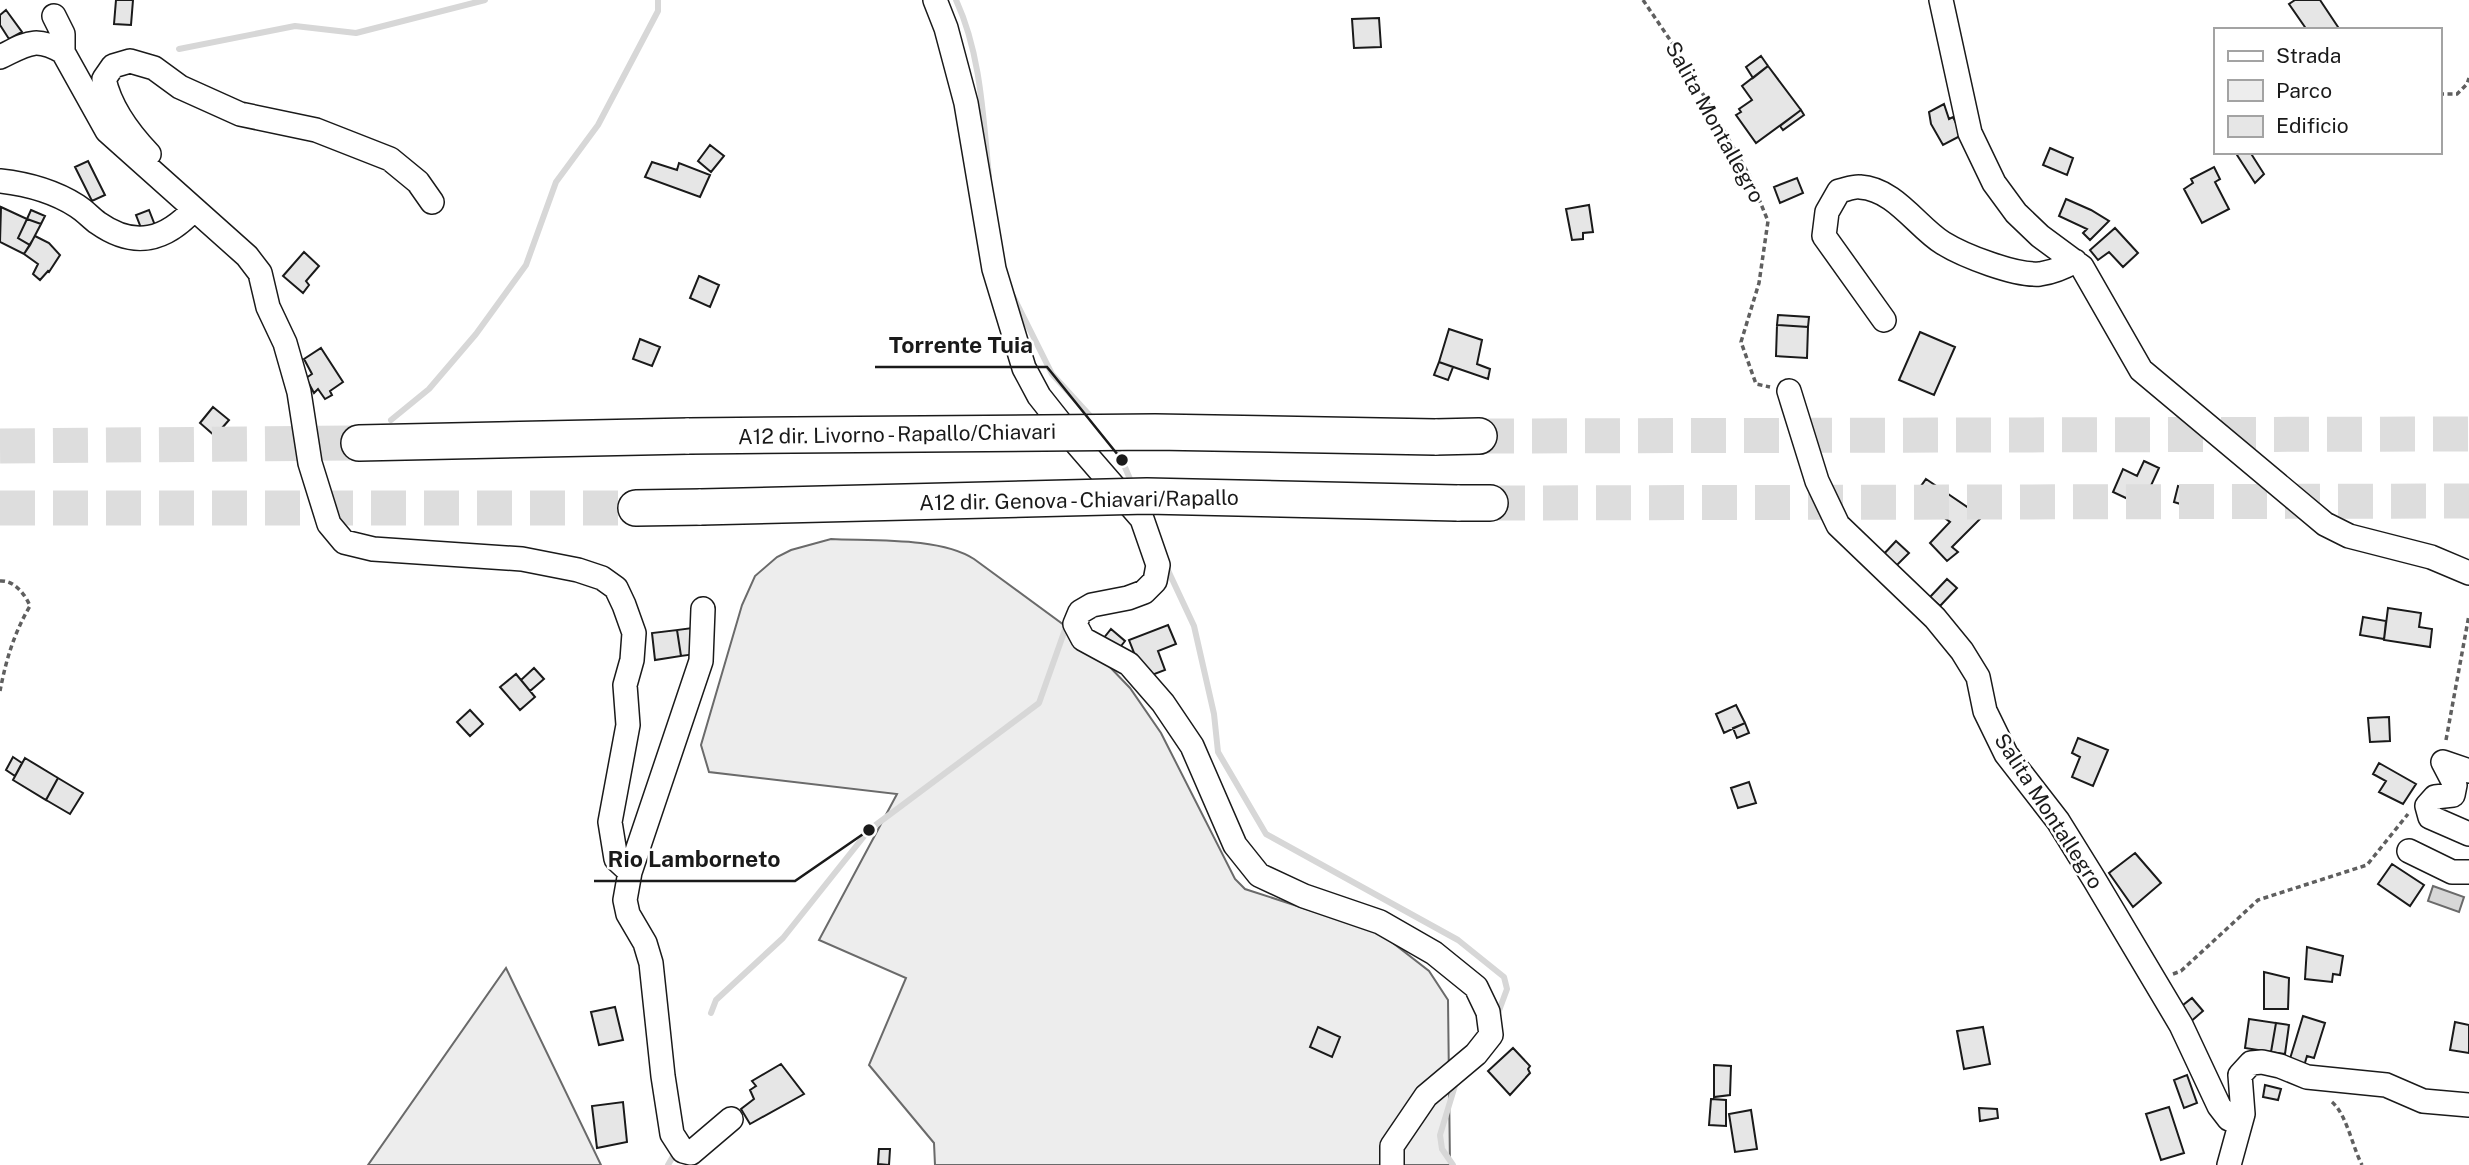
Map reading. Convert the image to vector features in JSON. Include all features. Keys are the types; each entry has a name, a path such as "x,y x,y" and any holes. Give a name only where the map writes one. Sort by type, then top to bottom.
{"highway":[{"name":"A12 dir. Livorno - Rapallo/Chiavari","path":"359,443 689,436 1155,432 1479,436"},
{"name":"A12 dir. Genova - Chiavari/Rapallo","path":"636,508 1147,496 1473,503"}],"street":[{"path":"935,0 946,28 966,103 994,269 1024,368 1040,396 1062,425 1142,519 1158,565 1155,581 1144,592 1092,605 1080,612 1075,624 1083,639 1129,664 1163,703 1192,746 1235,845 1259,875 1304,896 1380,922 1434,953 1476,987 1488,1012 1491,1035 1476,1054 1426,1096 1392,1146 1392,1165"},
{"path":"1941,0 1970,133 1994,183 2024,221 2082,267 2141,370 2325,524 2349,536 2431,557 2469,573"},
{"path":"28,44 58,8"},
{"path":"58,8 63,52 107,131 247,256 260,273 268,307 285,343 299,392 310,463 329,524 345,542 373,549 522,559 578,570 601,578 616,588 634,633 632,660 625,685 628,725 610,822 616,859 630,872"},
{"path":"0,57 28,44 47,43 63,52"},
{"path":"166,184 167,172 135,140 108,95 104,79 113,66 130,61 154,68 180,87 240,114 316,130 390,159 418,181 432,202"},
{"path":"0,181 41,189 76,206 101,225 133,240 158,235 178,227 194,209"},
{"path":"1884,320 1824,236 1827,212 1839,191 1859,186 1875,191 1905,208 1942,243 1994,266 2037,274 2060,269 2075,261"},
{"name":"Salita Montallegro","path":"1789,391 1817,481 1838,525 1935,618 1962,652 1978,677 1985,711 2006,754 2058,821 2181,1025 2219,1106 2229,1119 2243,1114"},
{"path":"703,609 701,661 630,872 625,900 628,914 645,943 651,963 663,1076 673,1134 683,1152 691,1153 731,1119"},
{"path":"2443,762 2469,771"},
{"path":"2443,762 2455,785 2453,795 2435,797 2427,806 2430,817 2469,834"},
{"path":"2409,851 2452,872 2469,872"},
{"path":"2229,1165 2243,1114 2240,1075 2252,1063 2280,1066 2307,1077 2386,1085 2423,1101 2469,1105"},
{"path":"2439,1101 2438,1110 2469,1121"}],"path":[{"name":"Salita Montallegro","path":"1643,0 1683,60 1749,175 1768,222 1759,283 1741,342 1756,384 1789,391"},
{"path":"2441,94 2457,94 2469,78"},
{"path":"0,581 6,580 25,594 30,606 7,657 0,691"},
{"path":"2443,762 2469,615"},
{"path":"2155,982 2181,971 2258,900 2367,865 2413,807"},
{"path":"2327,1098 2340,1109 2362,1165"}],"green space":[{"path":"831,539 925,544 960,552 974,559 1083,639 1130,688 1161,733 1235,879 1245,889 1380,933 1429,971 1448,1000 1450,1165 935,1165 934,1143 869,1065 906,978 819,940 897,794 709,772 701,745 742,605 755,576 777,557 791,550"},
{"path":"506,968 601,1165 368,1165"}],"shaded area":[{"path":"2433,886 2464,897 2459,912 2428,901"}],"building":[{"path":"116,0 133,0 131,25 114,24"},
{"path":"2295,0 2320,0 2339,28 2306,28 2289,4"},
{"path":"6,10 22,32 9,39 0,25 0,15"},
{"path":"1379,18 1381,47 1354,48 1352,19"},
{"path":"1761,56 1768,66 1753,78 1746,67"},
{"path":"1768,66 1801,110 1756,143 1736,115 1741,112 1739,109 1752,100 1742,86"},
{"path":"1944,104 1949,119 1953,117 1962,135 1943,145 1931,124 1929,112"},
{"path":"1801,110 1804,115 1783,130 1780,126"},
{"path":"710,145 724,156 711,172 698,161"},
{"path":"2050,148 2073,158 2067,175 2043,165"},
{"path":"2251,154 2264,174 2255,183 2237,155"},
{"path":"88,161 105,195 92,201 75,167"},
{"path":"652,162 677,170 679,163 710,175 700,197 645,177"},
{"path":"2214,167 2220,179 2215,182 2229,209 2202,223 2184,189 2193,183 2191,179"},
{"path":"1797,178 1803,193 1780,203 1774,187"},
{"path":"2066,199 2109,221 2090,240 2083,233 2087,229 2059,216"},
{"path":"1589,205 1593,232 1583,233 1583,239 1572,240 1566,209"},
{"path":"1,207 27,219 18,238 30,245 24,254 0,242"},
{"path":"31,210 45,216 41,224 27,219"},
{"path":"149,210 156,228 143,233 136,215"},
{"path":"27,219 41,224 30,245 18,238"},
{"path":"2115,228 2138,253 2123,267 2109,252 2098,260 2090,250"},
{"path":"35,236 49,243 60,255 40,280 33,274 38,264 24,254"},
{"path":"304,252 319,266 306,281 309,285 303,293 283,276"},
{"path":"699,276 719,285 710,307 690,298"},
{"path":"1778,315 1809,317 1808,327 1777,325"},
{"path":"1777,325 1808,327 1807,358 1776,356"},
{"path":"1449,329 1482,340 1477,364 1490,369 1488,379 1439,362"},
{"path":"1920,332 1955,347 1934,395 1899,380"},
{"path":"640,339 660,347 652,366 633,359"},
{"path":"321,348 343,382 330,391 332,395 325,399 318,389 314,393 306,378 312,374 304,359"},
{"path":"1439,362 1453,367 1448,380 1434,375"},
{"path":"213,407 229,420 215,436 200,423"},
{"path":"2144,461 2159,468 2144,501 2129,494 2128,499 2113,492 2123,469 2137,476"},
{"path":"1926,479 1982,517 1952,547 1958,552 1947,561 1930,543 1950,522 1931,508 1928,512 1918,504 1922,497 1916,493"},
{"path":"2178,486 2195,492 2190,507 2174,502"},
{"path":"1896,541 1909,553 1895,567 1882,556"},
{"path":"1947,579 1957,588 1940,606 1930,597"},
{"path":"2388,608 2421,613 2419,627 2432,629 2430,647 2384,640"},
{"path":"2363,617 2386,621 2384,639 2360,635"},
{"path":"1168,625 1176,644 1158,651 1165,670 1144,678 1129,640"},
{"path":"692,628 696,654 681,656 677,630"},
{"path":"1111,629 1125,641 1117,651 1103,639"},
{"path":"677,630 681,656 655,660 652,633"},
{"path":"534,668 544,679 530,691 521,680"},
{"path":"516,674 535,697 520,710 500,687"},
{"path":"1736,705 1745,723 1724,733 1716,714"},
{"path":"470,710 483,724 470,736 457,722"},
{"path":"2389,717 2390,741 2370,742 2368,718"},
{"path":"1745,723 1749,733 1737,738 1733,728"},
{"path":"2078,738 2108,750 2093,786 2072,777 2080,757 2072,753"},
{"path":"13,757 22,763 15,776 6,770"},
{"path":"25,758 58,778 46,800 13,780"},
{"path":"2379,763 2416,784 2403,804 2379,792 2386,781 2373,774"},
{"path":"58,778 83,793 70,814 46,800"},
{"path":"1749,782 1756,803 1738,808 1731,788"},
{"path":"2135,853 2161,883 2133,907 2109,873"},
{"path":"2392,864 2424,885 2410,906 2378,884"},
{"path":"2307,947 2343,956 2340,975 2333,974 2332,982 2305,979"},
{"path":"2264,972 2289,978 2288,1009 2264,1009"},
{"path":"2192,998 2203,1011 2189,1023 2178,1009"},
{"path":"615,1007 623,1040 599,1045 591,1012"},
{"path":"2303,1016 2325,1023 2314,1058 2307,1056 2304,1066 2289,1062"},
{"path":"2249,1019 2276,1023 2271,1052 2245,1048"},
{"path":"2455,1022 2469,1025 2469,1053 2450,1050"},
{"path":"2276,1023 2289,1025 2285,1054 2271,1052"},
{"path":"1318,1027 1340,1037 1332,1057 1310,1047"},
{"path":"1983,1027 1990,1064 1964,1069 1957,1031"},
{"path":"1513,1048 1530,1066 1530,1073 1510,1095 1488,1071"},
{"path":"781,1064 804,1094 750,1124 741,1109 754,1099 750,1090 756,1086 752,1081"},
{"path":"1714,1065 1731,1066 1730,1095 1714,1097"},
{"path":"2187,1075 2197,1103 2184,1108 2174,1080"},
{"path":"2265,1085 2281,1089 2278,1100 2263,1097"},
{"path":"1711,1099 1726,1100 1726,1126 1709,1125"},
{"path":"623,1102 627,1142 597,1148 592,1106"},
{"path":"2169,1107 2184,1153 2161,1160 2146,1114"},
{"path":"1979,1108 1997,1109 1998,1118 1980,1121"},
{"path":"1751,1110 1757,1149 1735,1152 1729,1114"},
{"path":"879,1149 890,1149 889,1165 878,1164"}],"waterway":[{"path":"179,49 295,26 356,33 485,0"},
{"path":"391,420 429,389 476,334 526,265 556,182 598,125 658,11 658,0"},
{"path":"956,0 976,64 989,176"},
{"path":"1013,296 1052,374 1094,420"},
{"path":"1115,444 1133,486"},
{"path":"1165,564 1194,626 1214,714 1218,752 1266,834 1458,940 1504,977 1507,989 1497,1016"},
{"path":"711,1013 716,1000 783,938 869,830 1039,703 1067,624"},
{"path":"1453,1165 1442,1149 1440,1135 1457,1079"},
{"path":"668,1165 676,1151"}],"tunnel":[{"path":"1479,436 2469,434"},
{"path":"0,446 359,443"},
{"path":"1490,503 2469,501"},
{"path":"0,508 636,508"}],"place":[{"name":"Torrente Tuia","path":"1122,460"},
{"name":"Rio Lamborneto","path":"869,830"}]}
